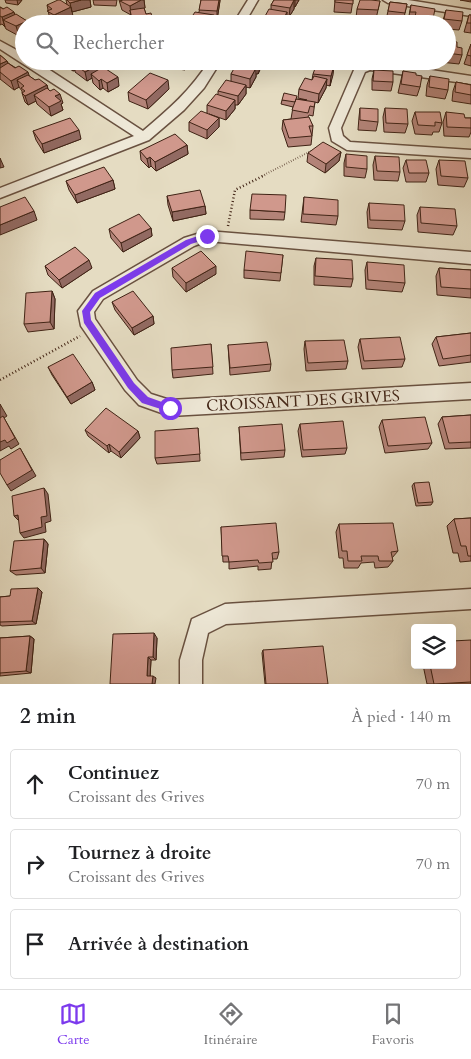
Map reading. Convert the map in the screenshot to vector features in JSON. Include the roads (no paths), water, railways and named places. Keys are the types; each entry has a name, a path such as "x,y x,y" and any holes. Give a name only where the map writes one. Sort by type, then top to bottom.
{"street":[{"path":"388,0 471,13"},
{"path":"243,15 251,1"},
{"path":"0,44 15,52"},
{"path":"44,70 144,136"},
{"path":"0,193 144,136 180,108 200,85 209,70"},
{"path":"360,70 335,128 337,138 347,146 471,154"},
{"path":"405,70 471,80"},
{"name":"CROISSANT DES GRIVES","path":"471,258 226,236 207,236 189,242 98,295 86,311 87,321 92,330 131,385 145,400 170,408 471,392"},
{"path":"191,684 191,660 199,626 225,614 471,599"}]}
